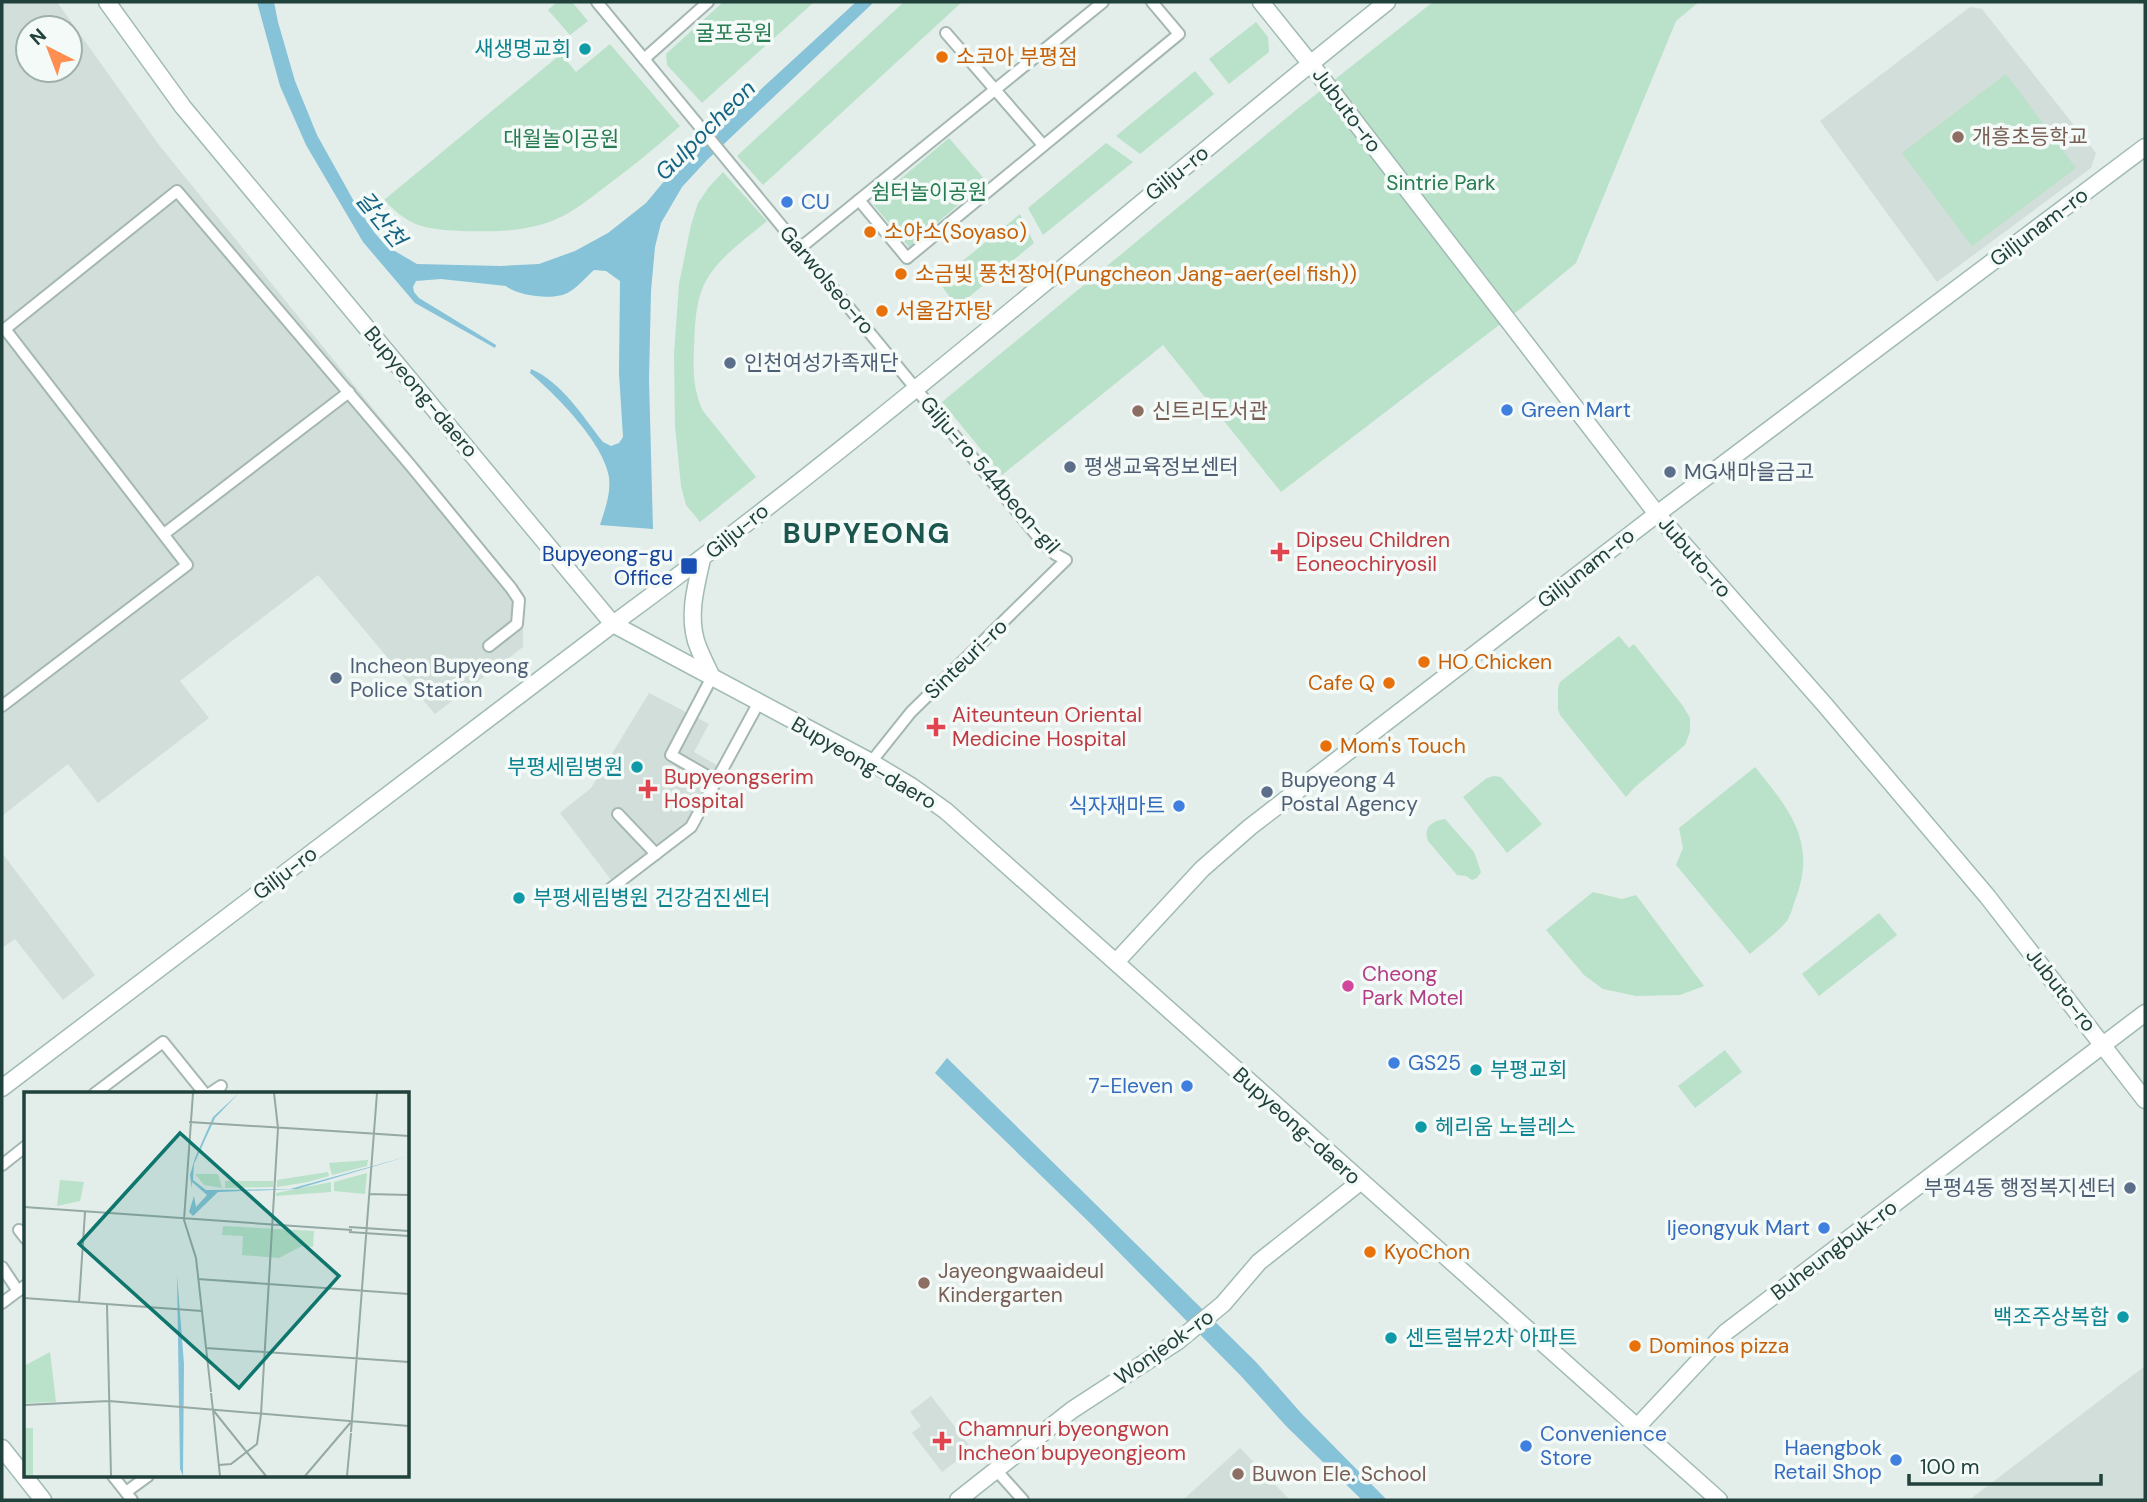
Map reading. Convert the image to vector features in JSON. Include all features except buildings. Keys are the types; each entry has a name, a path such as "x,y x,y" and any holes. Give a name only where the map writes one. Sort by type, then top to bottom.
{"main road":[{"name":"Bupyeong-daero","path":"107,2 183,107 613,624 871,762 911,786 963,825 1719,1500"},
{"name":"Jubuto-ro","path":"1261,2 1657,513 1987,896 2145,1100"},
{"name":"Gilju-ro","path":"2,1088 702,559 1387,2"},
{"name":"Giljunam-ro","path":"1116,962 1202,869 1250,827 1657,513 2145,148"},
{"path":"702,559 693,598 693,624 696,640 712,677"},
{"name":"Buheungbuk-ro","path":"1637,1427 1726,1332 2145,1013"},
{"name":"Wonjeok-ro","path":"958,1500 1072,1410 1178,1341 1223,1304 1259,1262 1360,1182"},
{"path":"2,1448 24,1476"},
{"path":"26,1478 43,1500"}],"street":[{"path":"597,2 644,59 708,2"},
{"path":"800,248 1103,2"},
{"path":"859,200 907,258 1179,34 1153,2"},
{"path":"946,33 1043,145"},
{"name":"Garwolseo-ro","path":"644,59 916,387"},
{"path":"2,706 187,565 5,329 177,191 512,588 519,600 517,624 489,646"},
{"name":"Gilju-ro 544beon-gil","path":"916,387 1043,543 1066,560"},
{"path":"164,534 349,392"},
{"name":"Sinteuri-ro","path":"871,762 911,712 1066,560"},
{"path":"712,677 671,755 716,781"},
{"path":"597,899 691,827 759,702"},
{"path":"618,814 656,855"},
{"path":"97,1092 163,1042 205,1092"},
{"path":"210,1092 221,1086"},
{"path":"2,1165 24,1148"},
{"path":"2,1267 22,1288 2,1303"},
{"path":"996,1470 1023,1500"},
{"path":"115,1478 129,1496 146,1478"}],"shaded area":[{"path":"2,2 57,2 66,14 14,14 14,84 84,84 84,40 159,145 523,593 523,647 435,714 318,575 180,681 209,718 98,803 68,764 2,816"},
{"name":"개흥초등학교","path":"1970,7 1982,9 2096,153 2091,168 1937,282 1820,121"},
{"name":"Bupyeongserim Hospital","path":"649,693 709,724 694,752 718,766 685,831 615,885 560,813 591,788"},
{"path":"2,853 95,975 63,1000 15,939 2,948"},
{"path":"2145,1366 2145,1500 1969,1500"},
{"name":"Chamnuri byeongwon Incheon bupyeongjeom","path":"931,1396 972,1449 942,1472 912,1433 921,1426 910,1412"},
{"name":"Buwon Ele. School","path":"1240,1448 1290,1500 1183,1500"}],"green space":[{"path":"557,2 572,2 588,21 570,35 548,10"},
{"name":"굴포공원","path":"723,2 814,2 702,103 667,65 666,54"},
{"path":"904,2 962,2 763,185 737,156"},
{"name":"Sintrie Park","path":"1433,2 1699,2 1676,21 1576,263 1281,492 1163,345 1002,475 942,402 1296,110"},
{"path":"1256,22 1268,37 1269,52 1229,84 1209,59"},
{"name":"대월놀이공원","path":"610,44 680,126 581,205 561,217 537,226 473,231 418,225 402,216 384,200 561,54 576,72"},
{"path":"1195,71 1214,94 1140,154 1116,136"},
{"path":"2006,74 2076,168 1972,246 1902,153"},
{"name":"쉼터놀이공원","path":"949,138 986,181 909,247 872,203"},
{"path":"1106,143 1133,162 1043,235 1028,208"},
{"path":"723,172 767,221 723,259 703,287 696,317 694,380 703,411 756,477 700,522 686,505 681,486 675,426 674,354 679,284 691,225 698,203"},
{"path":"1020,214 1034,243 957,307 938,281"},
{"path":"1619,636 1629,648 1634,644 1690,718 1690,732 1685,745 1626,797 1558,709 1560,682"},
{"path":"1755,767 1779,797 1796,827 1803,859 1802,878 1788,920 1750,954 1676,865 1683,848 1679,828"},
{"path":"1501,777 1542,824 1507,853 1463,797 1487,778"},
{"path":"1445,819 1474,852 1481,872 1477,878 1472,880 1457,875 1428,841 1428,828 1436,821"},
{"path":"1593,892 1622,899 1636,895 1704,986 1680,995 1636,996 1603,989 1584,975 1546,930"},
{"path":"1879,913 1897,935 1819,996 1802,974"},
{"path":"1725,1050 1742,1072 1695,1108 1678,1086"}],"water":[{"path":"257,2 274,2 295,81 317,135 356,205 386,246 417,264 500,266 539,264 575,251 608,233 646,203 696,149 856,2 874,2 707,160 682,187 661,223 655,247 651,291 649,379 653,529 600,525 609,489 605,464 598,449 577,420 530,373 531,369 553,382 580,411 603,442 611,446 619,443 623,437 619,373 620,281 606,271 594,270 569,292 546,297 519,292 506,286 441,279 416,281 413,287 419,298 496,345 495,348 415,303 363,242 306,145 280,86"},
{"path":"947,1058 1256,1362 1301,1413 1387,1500 1362,1500 1287,1427 1241,1376 1091,1224 935,1073"}],"place":[{"name":"새생명교회","path":"585,49"},
{"name":"소코아 부평점","path":"942,57"},
{"name":"개흥초등학교","path":"1958,137"},
{"name":"CU","path":"787,202"},
{"name":"소야소(Soyaso)","path":"870,232"},
{"name":"소금빛 풍천장어(Pungcheon Jang-aer(eel fish))","path":"901,274"},
{"name":"서울감자탕","path":"882,311"},
{"name":"인천여성가족재단","path":"730,363"},
{"name":"Green Mart","path":"1507,410"},
{"name":"신트리도서관","path":"1138,411"},
{"name":"평생교육정보센터","path":"1070,467"},
{"name":"MG새마을금고","path":"1670,472"},
{"name":"Dipseu Children Eoneochiryosil","path":"1280,552"},
{"name":"Bupyeong-gu Office","path":"689,566"},
{"name":"HO Chicken","path":"1424,662"},
{"name":"Incheon Bupyeong Police Station","path":"336,678"},
{"name":"Cafe Q","path":"1389,683"},
{"name":"Aiteunteun Oriental Medicine Hospital","path":"936,727"},
{"name":"Mom's Touch","path":"1326,746"},
{"name":"부평세림병원","path":"637,767"},
{"name":"Bupyeongserim Hospital","path":"648,789"},
{"name":"Bupyeong 4 Postal Agency","path":"1267,792"},
{"name":"식자재마트","path":"1179,806"},
{"name":"부평세림병원 건강검진센터","path":"519,898"},
{"name":"Cheong Park Motel","path":"1348,986"},
{"name":"GS25","path":"1394,1063"},
{"name":"부평교회","path":"1476,1070"},
{"name":"7-Eleven","path":"1187,1086"},
{"name":"헤리움 노블레스","path":"1421,1127"},
{"name":"부평4동 행정복지센터","path":"2130,1188"},
{"name":"Ijeongyuk Mart","path":"1824,1228"},
{"name":"KyoChon","path":"1370,1252"},
{"name":"Jayeongwaaideul Kindergarten","path":"924,1283"},
{"name":"백조주상복합","path":"2123,1317"},
{"name":"센트럴뷰2차 아파트","path":"1391,1338"},
{"name":"Dominos pizza","path":"1635,1346"},
{"name":"Chamnuri byeongwon Incheon bupyeongjeom","path":"942,1441"},
{"name":"Convenience Store","path":"1526,1446"},
{"name":"Haengbok Retail Shop","path":"1896,1460"},
{"name":"Buwon Ele. School","path":"1238,1474"}],"district":[{"name":"BUPYEONG","path":"867,533"}],"water label":[{"name":"Gulpocheon","path":"705,130"},
{"name":"갈산천","path":"381,219"}]}
